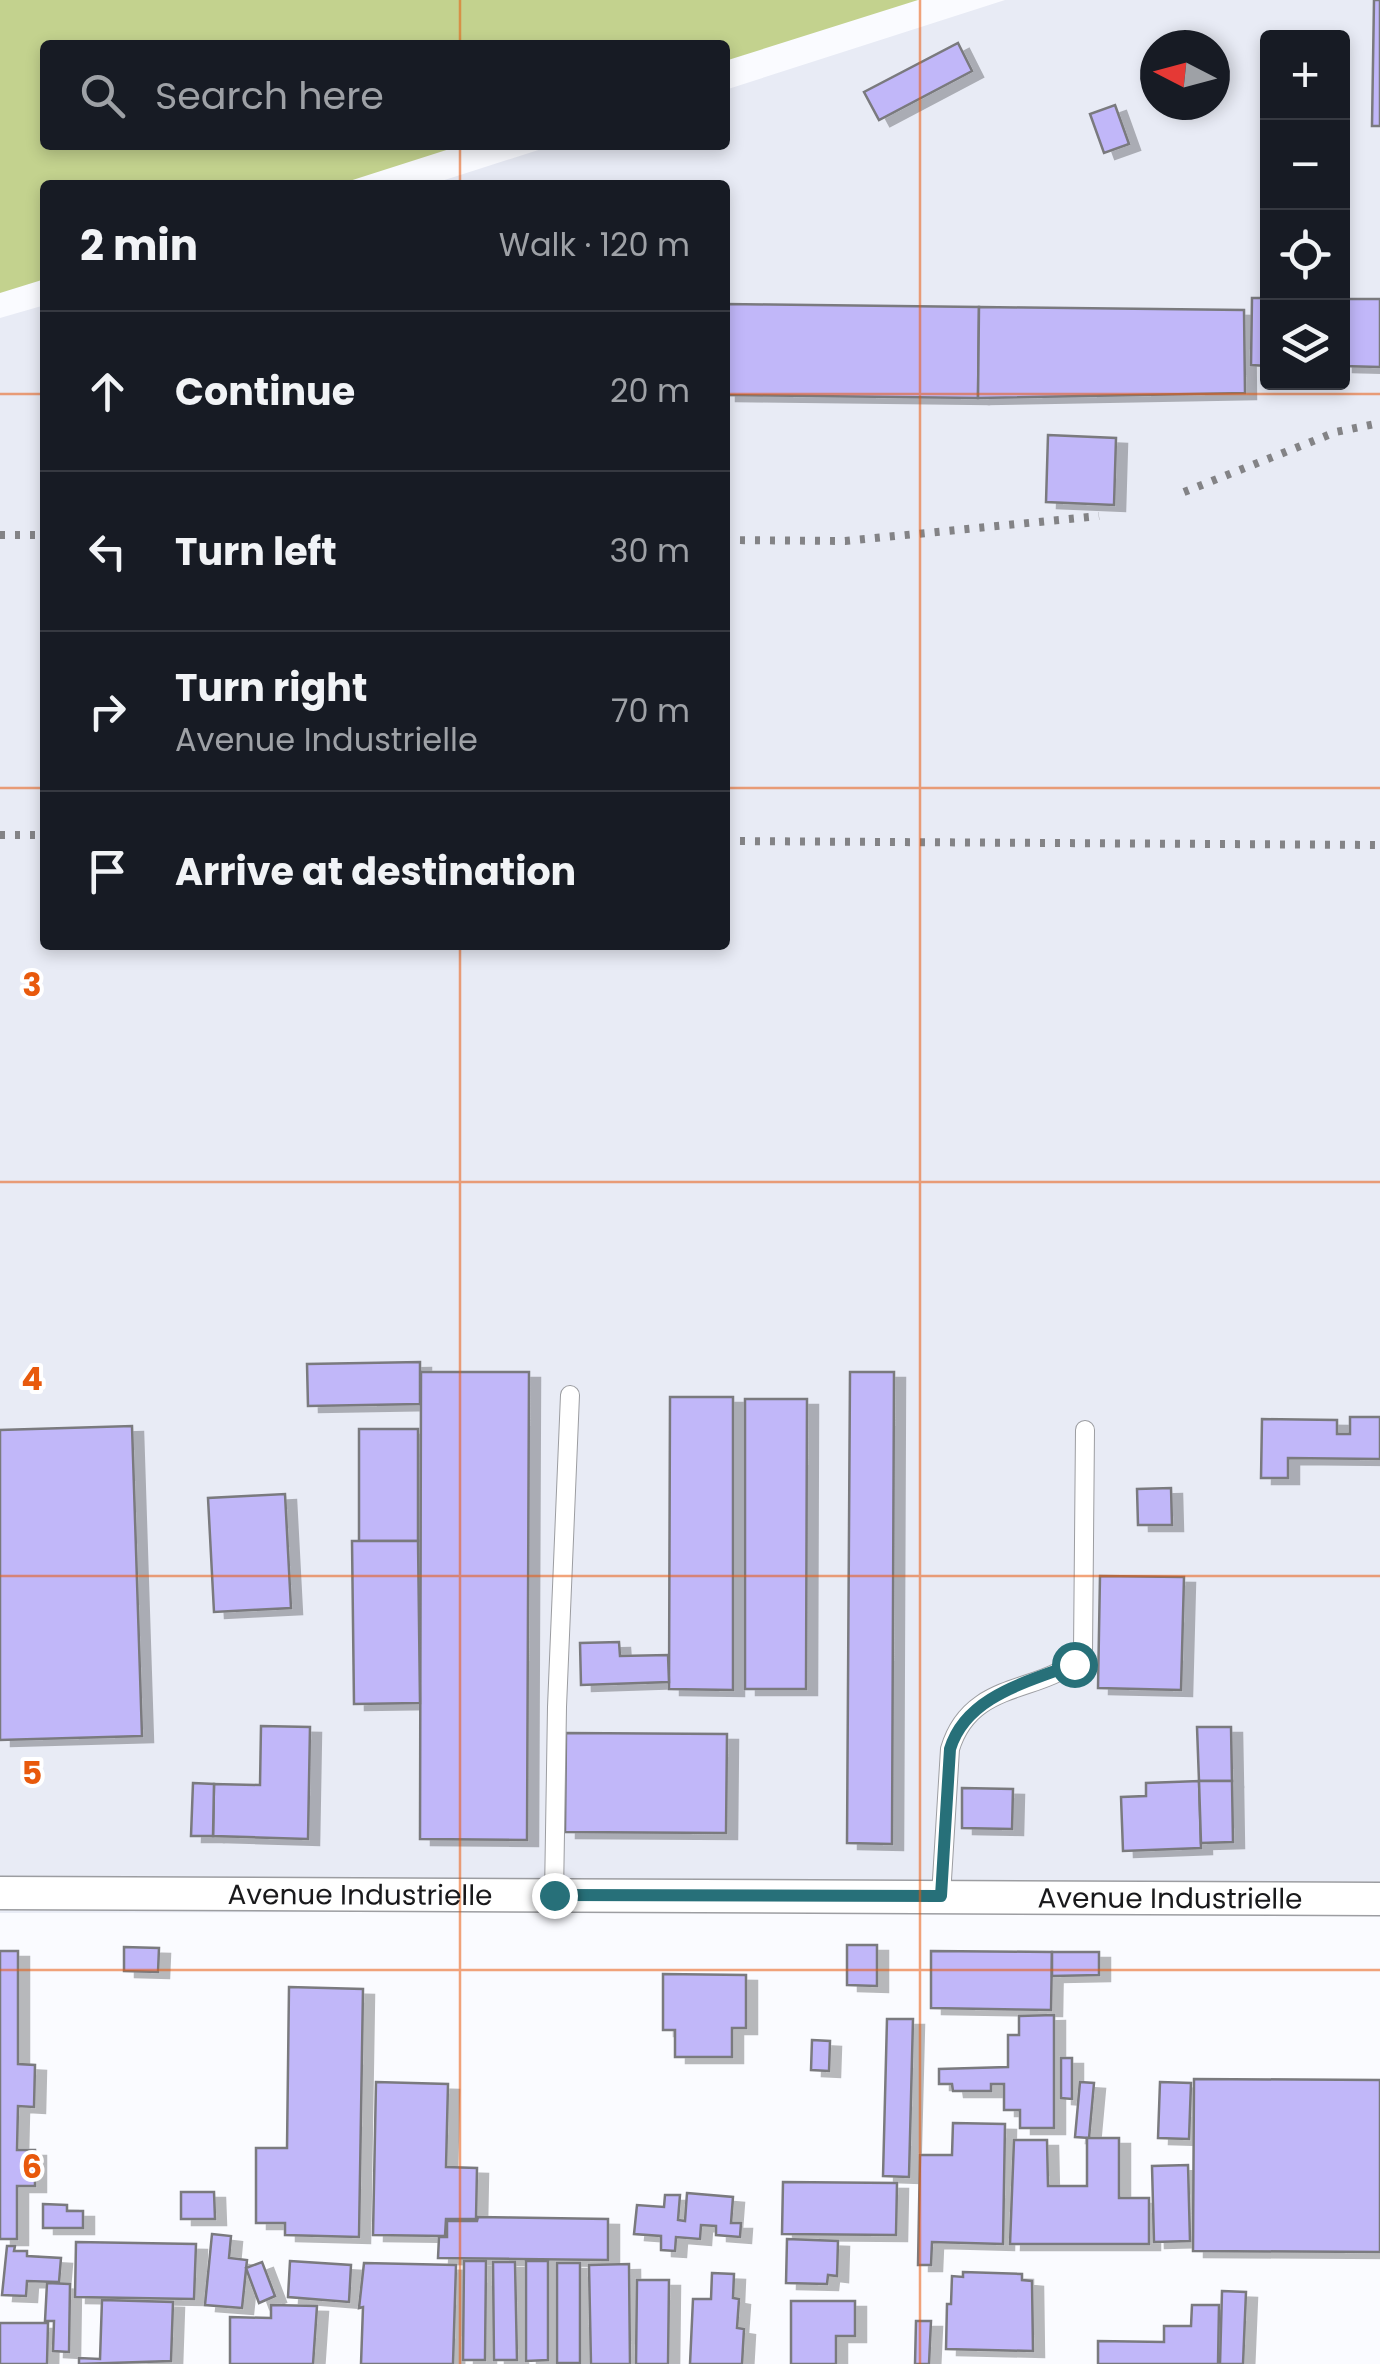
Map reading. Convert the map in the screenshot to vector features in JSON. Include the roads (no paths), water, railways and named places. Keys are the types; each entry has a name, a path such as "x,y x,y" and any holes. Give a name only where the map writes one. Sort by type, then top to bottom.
{"street":[{"name":"Avenue Industrielle","path":"0,1893 1380,1899"}],"lane":[{"path":"554,1895 557,1707 570,1395"},
{"path":"941,1896 950,1749 956,1730 969,1713 1004,1692 1074,1664 1083,1652 1085,1430"}],"railway":[{"path":"1184,492 1336,432 1380,423"},
{"path":"730,540 845,541 1099,516"},
{"path":"0,535 40,535"},
{"path":"0,835 40,835"},
{"path":"730,841 1380,845"}]}
